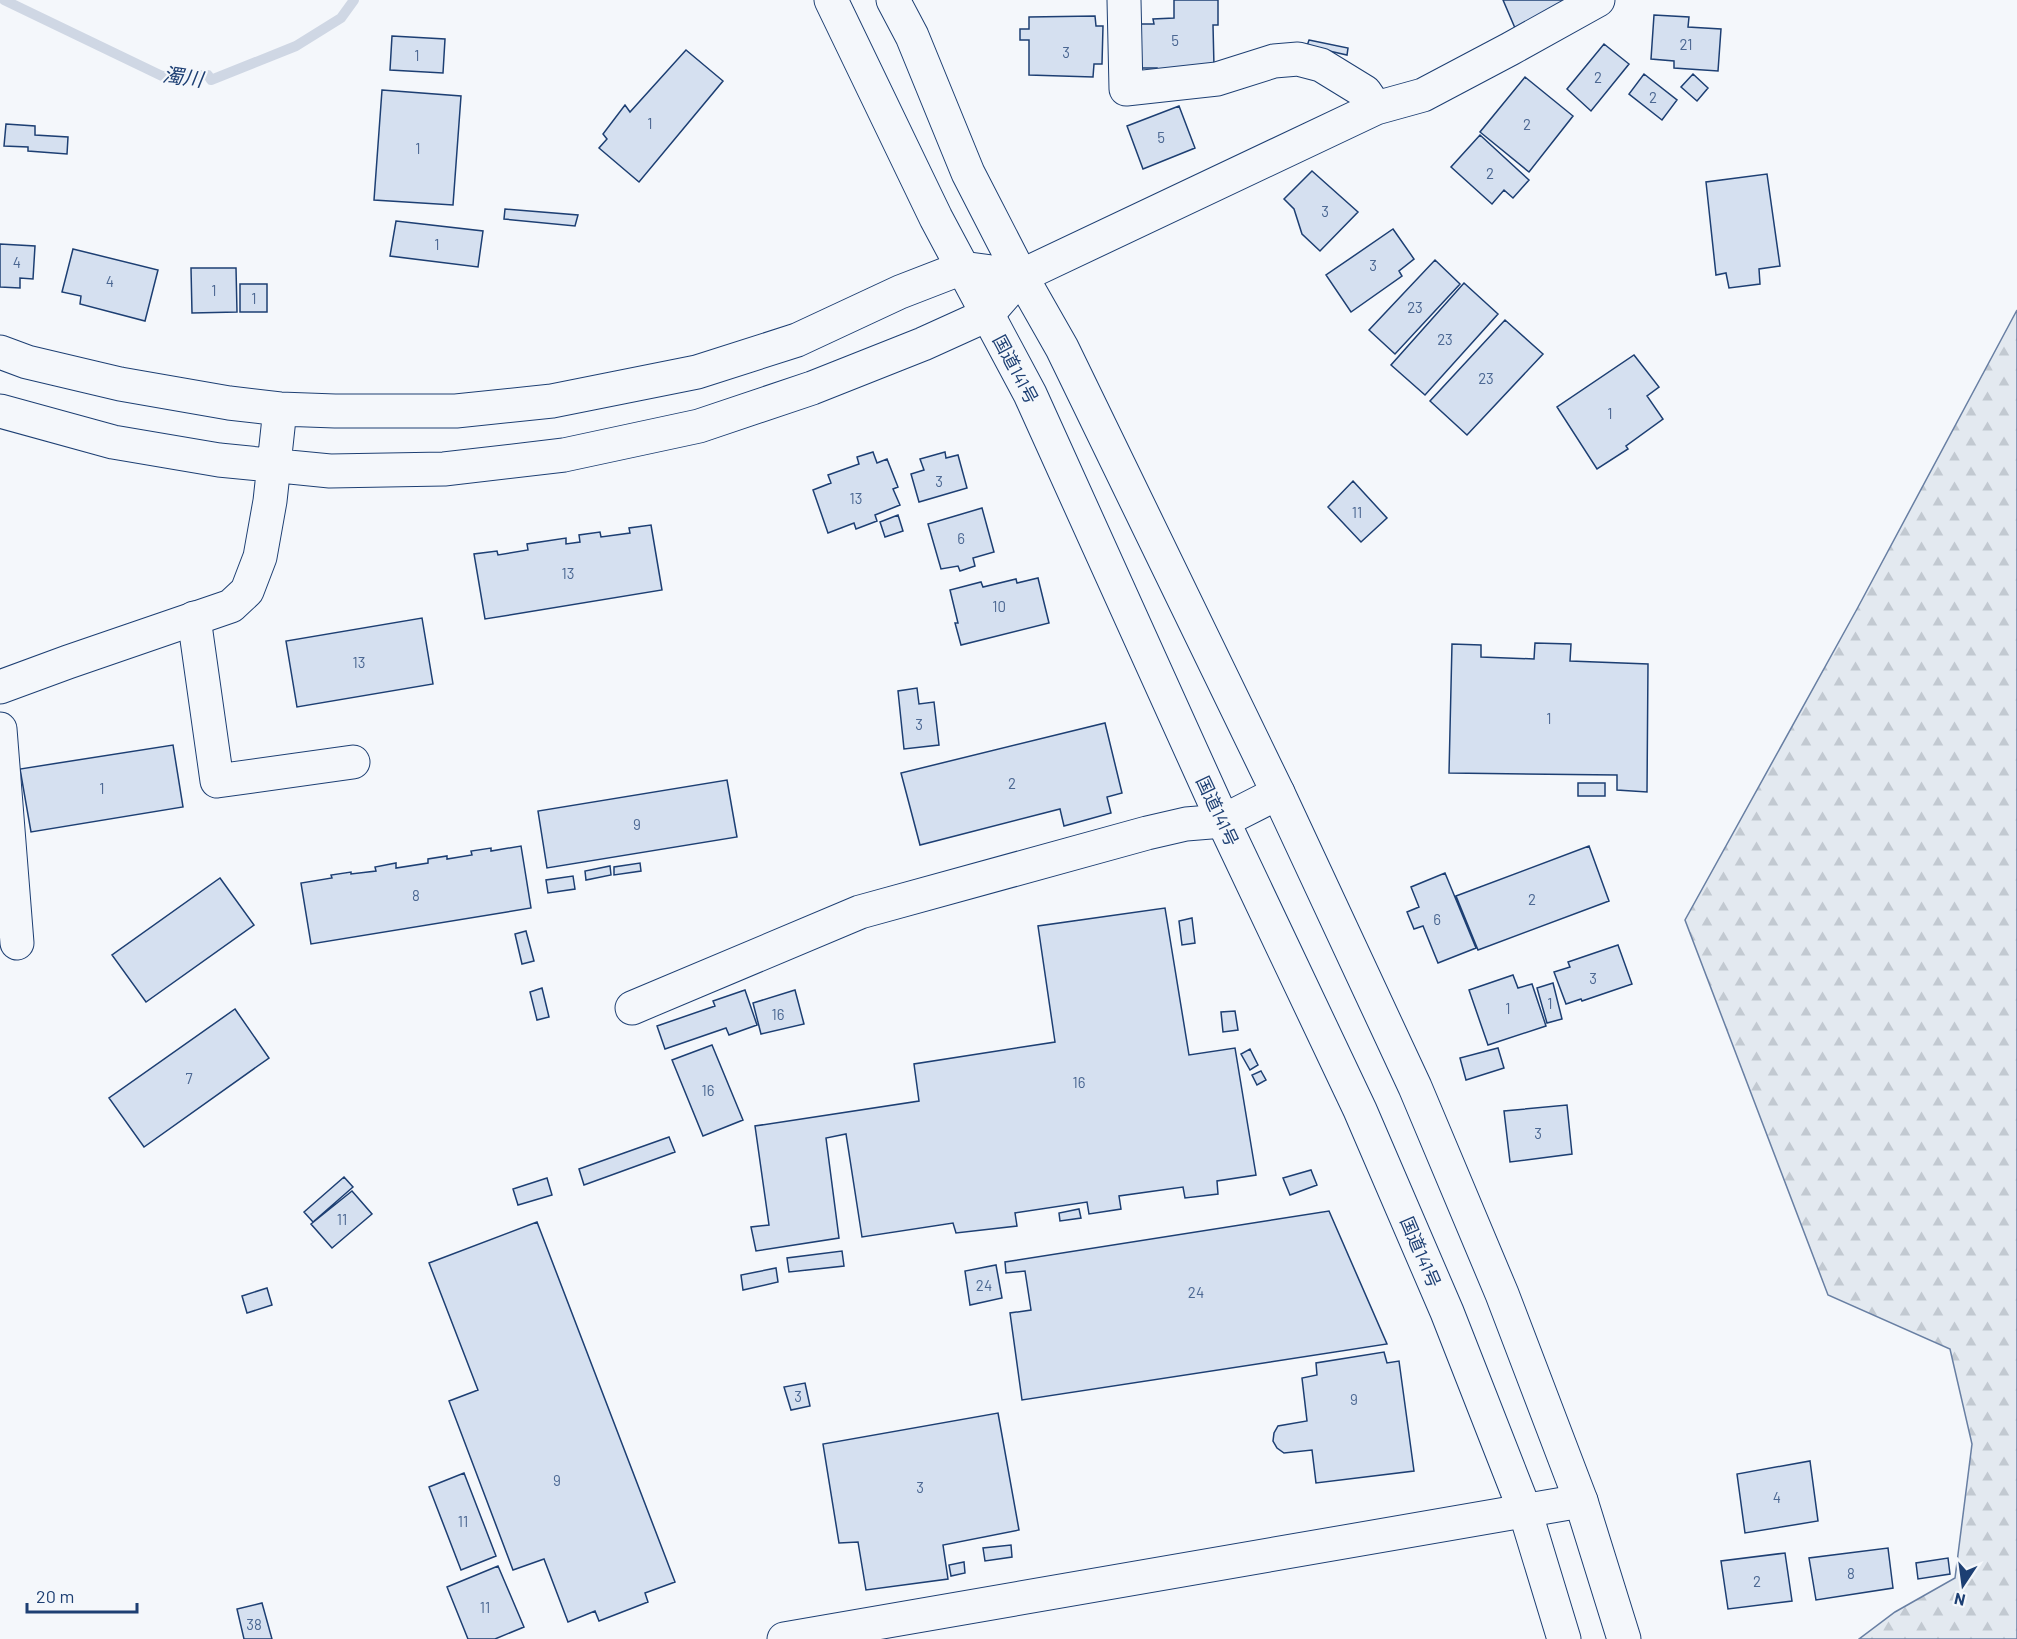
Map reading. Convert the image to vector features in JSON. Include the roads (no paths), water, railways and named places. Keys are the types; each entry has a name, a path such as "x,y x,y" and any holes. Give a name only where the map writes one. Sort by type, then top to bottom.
{"main road":[{"name":"国道141号","path":"831,0 936,218 1030,394 1222,821 1360,1110 1447,1312 1525,1510 1564,1639"},
{"path":"893,0 912,36 968,173 1021,276 1062,348 1278,793 1415,1087 1502,1294 1581,1501 1624,1639"},
{"path":"1124,0 1126,89 1217,80 1274,61 1298,59 1321,65 1365,92 1376,108"},
{"path":"0,411 113,442 219,460 330,471 444,469 564,456 699,426 812,388 923,344 987,315 1021,276 1376,108 1423,95 1510,50 1598,0"},
{"path":"0,352 27,362 120,384 229,403 280,409 456,411 552,401 697,372 797,340 900,291 962,268 1021,276"},
{"path":"0,687 231,606 247,591 260,557 270,501 280,409"},
{"path":"194,618 217,781 353,762"},
{"path":"0,729 7,908 17,943"},
{"path":"632,1008 860,912 1147,833 1186,824 1222,821 1278,793"},
{"path":"784,1639 1581,1501"}],"waterway":[{"name":"濁川","path":"4,0 162,76 208,75 211,80 296,46 341,18 354,0"}]}
